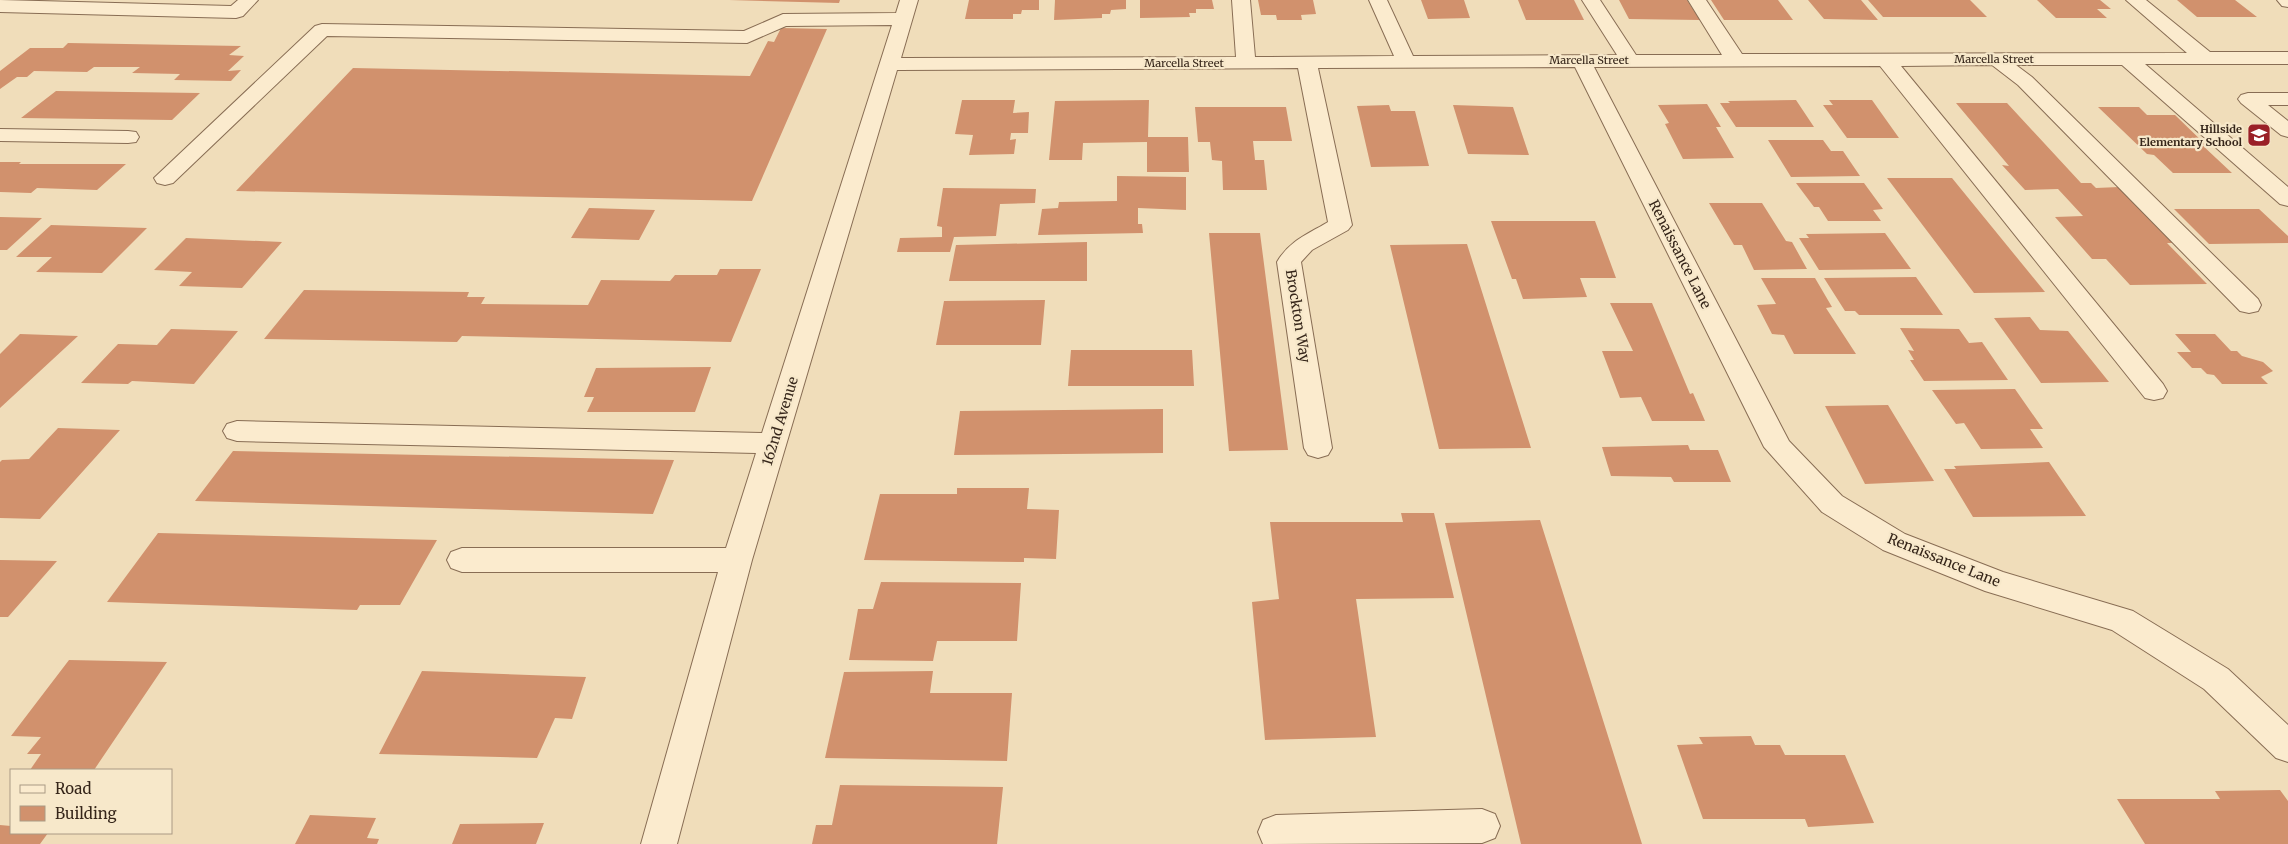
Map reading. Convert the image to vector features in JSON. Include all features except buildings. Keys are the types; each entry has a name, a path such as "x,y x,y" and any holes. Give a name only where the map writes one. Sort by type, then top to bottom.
{"street":[{"path":"1241,0 1246,62"},
{"path":"1378,0 1406,61"},
{"path":"1591,0 1630,60"},
{"path":"1697,0 1734,59"},
{"path":"2135,0 2205,58"},
{"path":"0,6 243,6"},
{"path":"165,178 322,30 747,37 782,20 906,10"},
{"name":"162nd Avenue","path":"659,844 737,560 906,10"},
{"path":"1996,58 2025,81 2249,305"},
{"path":"2126,58 2288,199"},
{"name":"Marcella Street","path":"890,64 2288,58"},
{"path":"1885,59 2154,391"},
{"name":"Renaissance Lane","path":"1581,60 1778,447 1832,504 1894,542 1996,582 2122,620 2216,679 2288,746"},
{"name":"Brockton Way","path":"1307,62 1340,225 1300,248 1292,256 1290,262 1318,448"},
{"path":"2288,99 2248,99 2288,131"},
{"path":"0,135 128,138"},
{"path":"238,430 773,443"},
{"path":"462,560 737,560"},
{"path":"1276,832 1414,836 1482,826"}],"place":[{"name":"Hillside Elementary School","path":"2259,135"}]}
